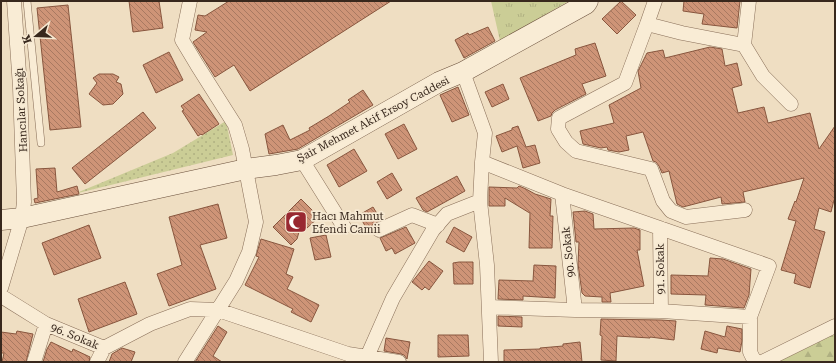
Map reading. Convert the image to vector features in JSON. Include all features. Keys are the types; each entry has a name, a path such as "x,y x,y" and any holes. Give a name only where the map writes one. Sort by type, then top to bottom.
{"street":[{"name":"Hancılar Sokağı","path":"1,288 22,218 24,202 20,87 14,1"},
{"path":"185,362 236,281 249,252 256,222 242,149 235,124 182,40 190,1"},
{"name":"Şair Mehmet Akif Ersoy Caddesi","path":"1,220 22,218 246,169 302,160 439,82 463,72 586,4 588,1"},
{"path":"655,1 625,82 559,118 558,129 566,142 576,152 652,169 663,201 671,211 686,217 746,210"},
{"path":"749,1 744,45 763,76 791,104"},
{"path":"647,24 682,33 744,45"},
{"path":"463,72 485,133 480,201 487,265 491,362"},
{"path":"302,160 344,227"},
{"path":"482,162 562,194 769,266 750,317 750,352 755,362"},
{"name":"90. Sokak","path":"562,194 575,310"},
{"path":"367,357 394,298 433,230 447,214 480,201"},
{"path":"379,230 412,215 438,225"},
{"name":"91. Sokak","path":"660,228 661,311"},
{"name":"96. Sokak","path":"1,296 46,324 104,348"},
{"path":"489,308 661,311 750,317"},
{"path":"97,362 104,348 150,324 190,309 218,310 348,354 399,362"},
{"path":"34,362 46,324"},
{"path":"762,362 835,326"}],"lane":[{"path":"27,1 40,144"}],"green space":[{"path":"491,1 569,1 500,41"},
{"path":"226,121 233,155 74,194 173,153"},
{"path":"835,322 835,362 774,362"}],"building":[{"path":"129,1 159,1 163,28 133,32"},
{"path":"229,1 391,1 250,91 234,65 215,77 193,42 207,32 195,30 198,15 205,16"},
{"path":"621,1 636,15 617,34 602,19"},
{"path":"684,1 740,1 737,28 702,24 704,14 683,11"},
{"path":"68,5 81,127 50,130 37,8"},
{"path":"488,27 495,41 464,58 455,40 468,33 469,35"},
{"path":"595,43 606,76 582,84 586,94 555,110 551,116 538,121 520,78 576,55 575,49"},
{"path":"710,47 722,49 725,66 737,63 742,85 732,88 738,113 764,107 768,123 810,113 819,149 835,126 835,200 831,212 819,208 814,229 825,232 810,288 794,283 796,274 781,270 796,221 788,219 795,201 796,202 804,178 743,192 745,202 722,204 721,197 683,207 677,204 669,171 662,173 656,162 653,161 643,132 626,136 629,150 619,152 608,150 607,147 601,148 583,144 580,131 614,123 609,105 641,88 638,71 647,53 663,50 665,58"},
{"path":"169,52 183,80 156,93 143,65"},
{"path":"99,74 113,74 119,77 116,82 121,84 123,94 113,104 103,105 89,94 97,83 93,78"},
{"path":"503,84 509,99 492,107 485,92"},
{"path":"458,87 469,115 452,122 440,95"},
{"path":"363,90 373,105 298,149 269,154 265,134 283,125 290,140 310,130 309,128 350,102 348,100"},
{"path":"199,94 219,124 198,136 182,111 184,110 181,106"},
{"path":"143,112 156,128 85,184 72,168"},
{"path":"404,124 417,149 398,159 385,134"},
{"path":"518,126 526,147 535,145 540,163 523,168 517,146 502,152 496,136"},
{"path":"354,149 367,171 339,187 327,165"},
{"path":"55,168 57,192 77,186 79,194 35,203 34,199 38,198 36,169"},
{"path":"392,173 402,190 387,199 377,182"},
{"path":"457,176 465,191 427,212 423,210 416,198"},
{"path":"519,186 535,194 551,199 550,216 553,216 552,248 529,248 530,213 505,198 505,206 489,206 489,187 517,188"},
{"name":"Hacı Mahmut Efendi Camii","path":"301,199 319,217 307,228 304,214 297,239 291,245 273,227"},
{"path":"218,204 227,238 200,245 216,289 169,306 157,274 182,265 169,217"},
{"path":"373,207 381,220 372,225 371,232 369,233 359,215"},
{"path":"585,211 593,214 594,229 634,228 640,230 640,250 637,250 644,286 610,293 611,302 602,302 602,297 585,296 582,293 578,264 579,242 576,242 573,212"},
{"path":"89,225 101,258 54,275 42,243"},
{"path":"406,227 415,243 395,254 392,248 386,251 380,238"},
{"path":"454,227 472,237 464,252 446,242"},
{"path":"326,235 331,257 315,260 310,238"},
{"path":"261,239 294,249 286,274 293,277 287,289 319,305 311,322 291,312 293,309 245,285 259,257 256,256"},
{"path":"710,258 723,259 751,269 749,295 744,308 705,305 706,295 671,294 671,275 708,276"},
{"path":"429,261 443,271 429,290 425,287 422,290 412,282"},
{"path":"473,262 473,284 454,284 453,263"},
{"path":"534,265 556,266 555,298 523,296 523,300 498,299 499,280 533,281"},
{"path":"125,282 137,314 89,332 78,299"},
{"path":"498,316 522,317 522,327 498,326"},
{"path":"601,319 676,321 674,340 650,337 617,336 616,361 601,360"},
{"path":"218,326 227,332 213,356 222,362 195,362"},
{"path":"727,326 742,329 740,352 718,348 717,353 701,349 705,331 725,337"},
{"path":"17,331 33,334 26,362 2,362 4,353 1,353 1,332 16,334"},
{"path":"438,335 468,335 469,356 438,357"},
{"path":"386,338 410,342 407,359 404,355 384,351"},
{"path":"51,342 72,352 73,349 90,357 89,362 43,362"},
{"path":"580,342 582,362 504,362 504,350 540,349"},
{"path":"122,348 135,352 131,362 109,362 112,354"}],"place":[{"name":"Hacı Mahmut Efendi Camii","path":"296,222"}]}
